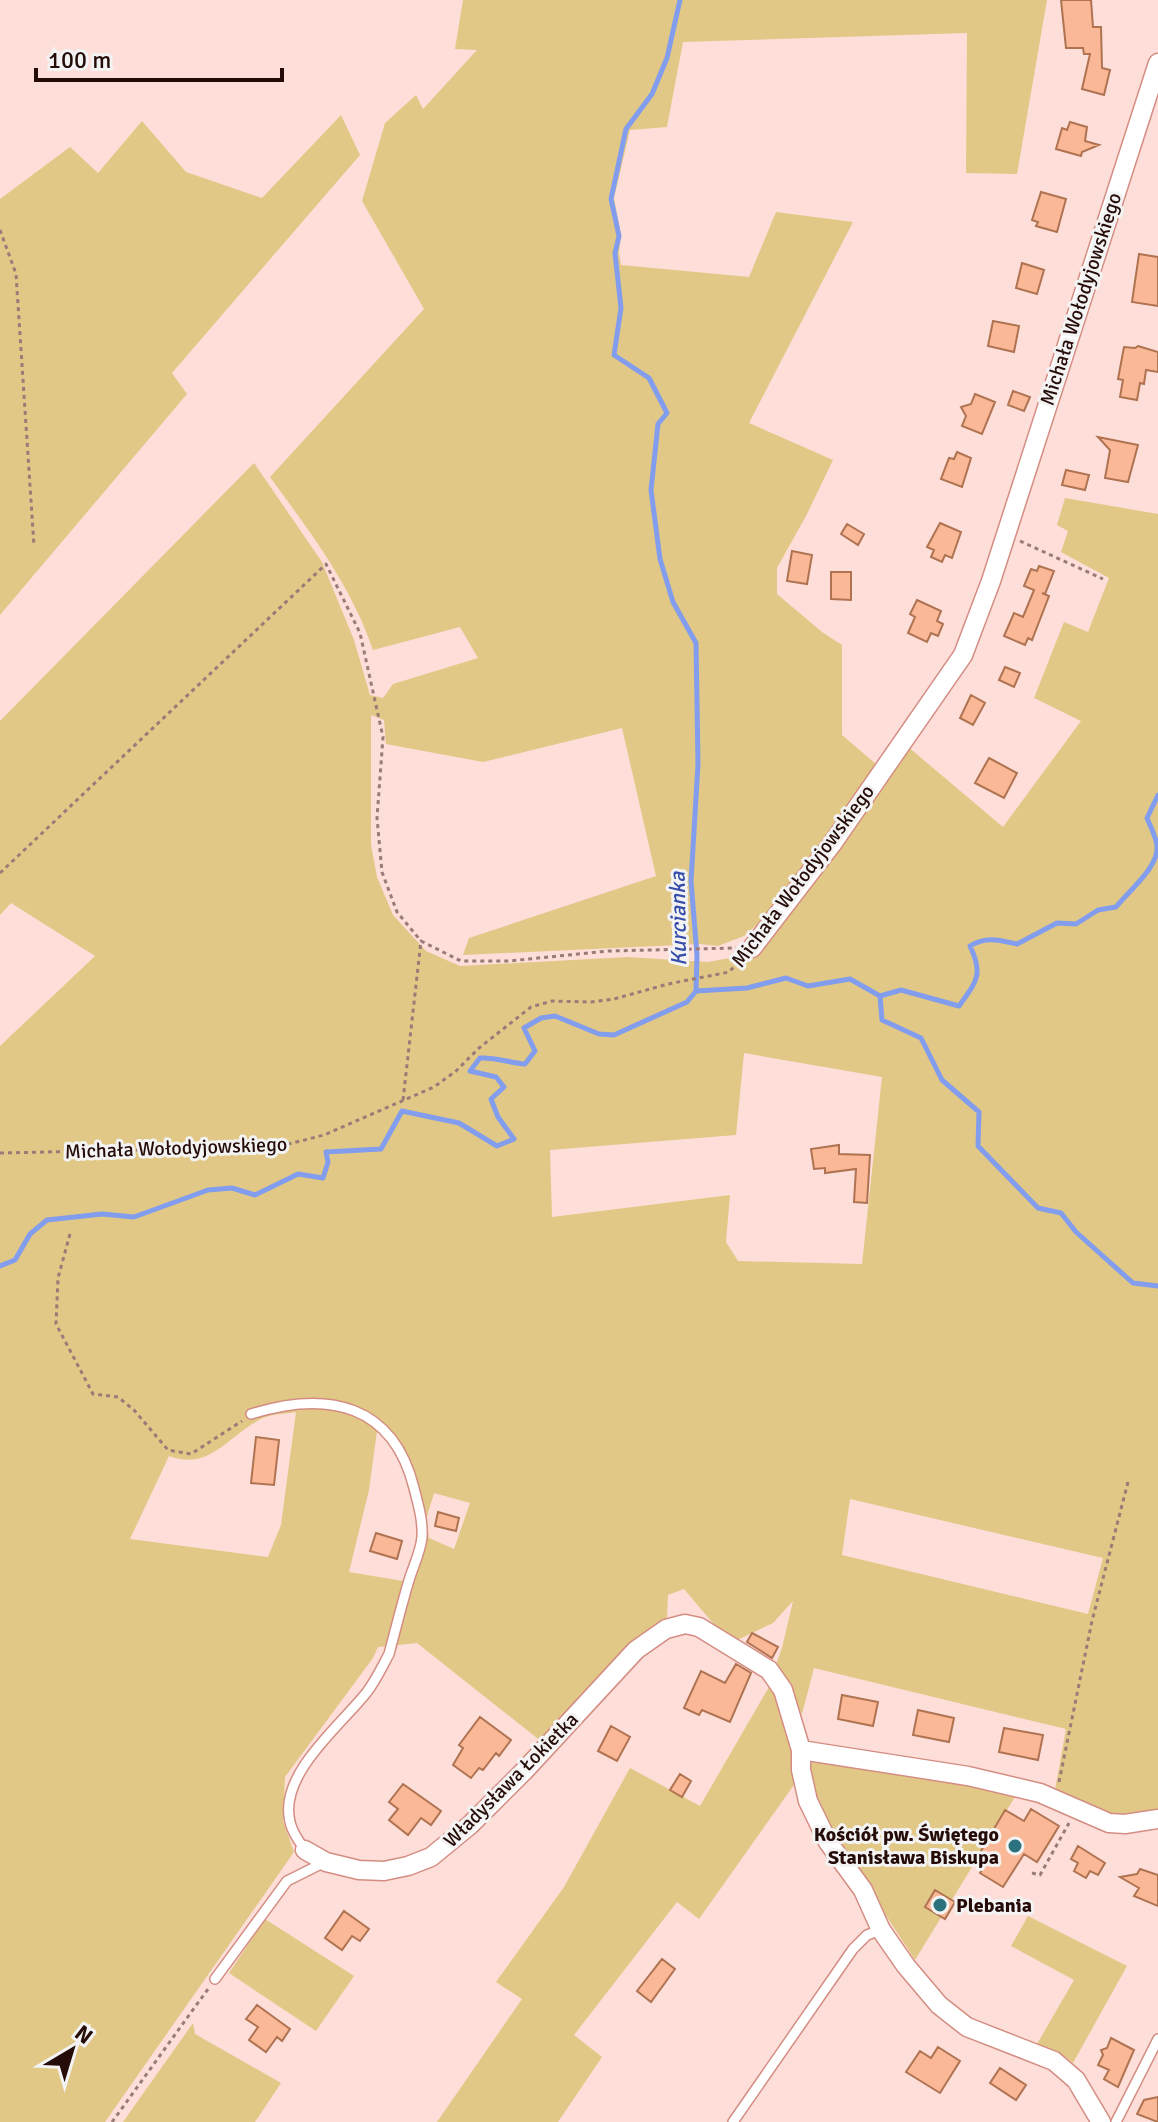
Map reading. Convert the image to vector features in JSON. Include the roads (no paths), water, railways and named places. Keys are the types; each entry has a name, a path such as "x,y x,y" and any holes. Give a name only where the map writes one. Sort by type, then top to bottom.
{"street":[{"name":"Michała Wołodyjowskiego","path":"752,948 832,844 963,655 1158,63"},
{"name":"Władysława Łokietka","path":"305,1850 326,1862 359,1870 384,1871 431,1857 470,1825 525,1770 636,1650 666,1629 685,1624 718,1637 769,1670 786,1698 801,1750"},
{"path":"1101,2122 1076,2080 1054,2061 967,2027 939,2005 906,1966 881,1930 863,1890 828,1842 808,1801 801,1750 968,1776 1056,1798 1109,1823 1158,1819"}],"lane":[{"name":"Władysława Łokietka","path":"251,1414 274,1407 320,1404 343,1407 362,1414 394,1440 405,1457 421,1515 422,1538 385,1663 292,1786 289,1817 293,1832 305,1850"},
{"path":"215,1979 287,1881 326,1862"},
{"path":"733,2122 853,1949 867,1935 881,1930"},
{"path":"1116,2122 1158,2039"}],"waterway":[{"name":"Kurcianka","path":"0,1266 15,1260 30,1234 47,1220 102,1214 134,1217 208,1190 232,1188 255,1195 298,1174 323,1178 328,1162 326,1152 381,1149 402,1111 459,1123 497,1146 514,1139 498,1117 491,1099 504,1087 496,1077 470,1071 480,1058 525,1064 535,1051 524,1028 541,1018 555,1016 599,1034 614,1035 687,1002 696,991 697,955 691,881 698,764 696,643 673,602 660,559 651,490 658,424 667,413 649,378 614,355 621,308 615,253 619,236 611,199 626,129 652,94 667,58 680,0"},
{"path":"696,991 747,988 786,978 808,986 850,979 880,996 901,990 959,1006 976,978 977,964 970,946 987,940 1017,944 1057,923 1076,924 1098,910 1116,907 1147,872 1156,856 1156,841 1147,818 1158,795"},
{"path":"880,996 882,1020 921,1038 942,1080 979,1112 978,1146 1038,1208 1061,1213 1076,1232 1133,1283 1158,1286"}],"place":[{"name":"Kościół pw. Świętego Stanisława Biskupa","path":"1015,1846"},
{"name":"Plebania","path":"940,1905"}]}
